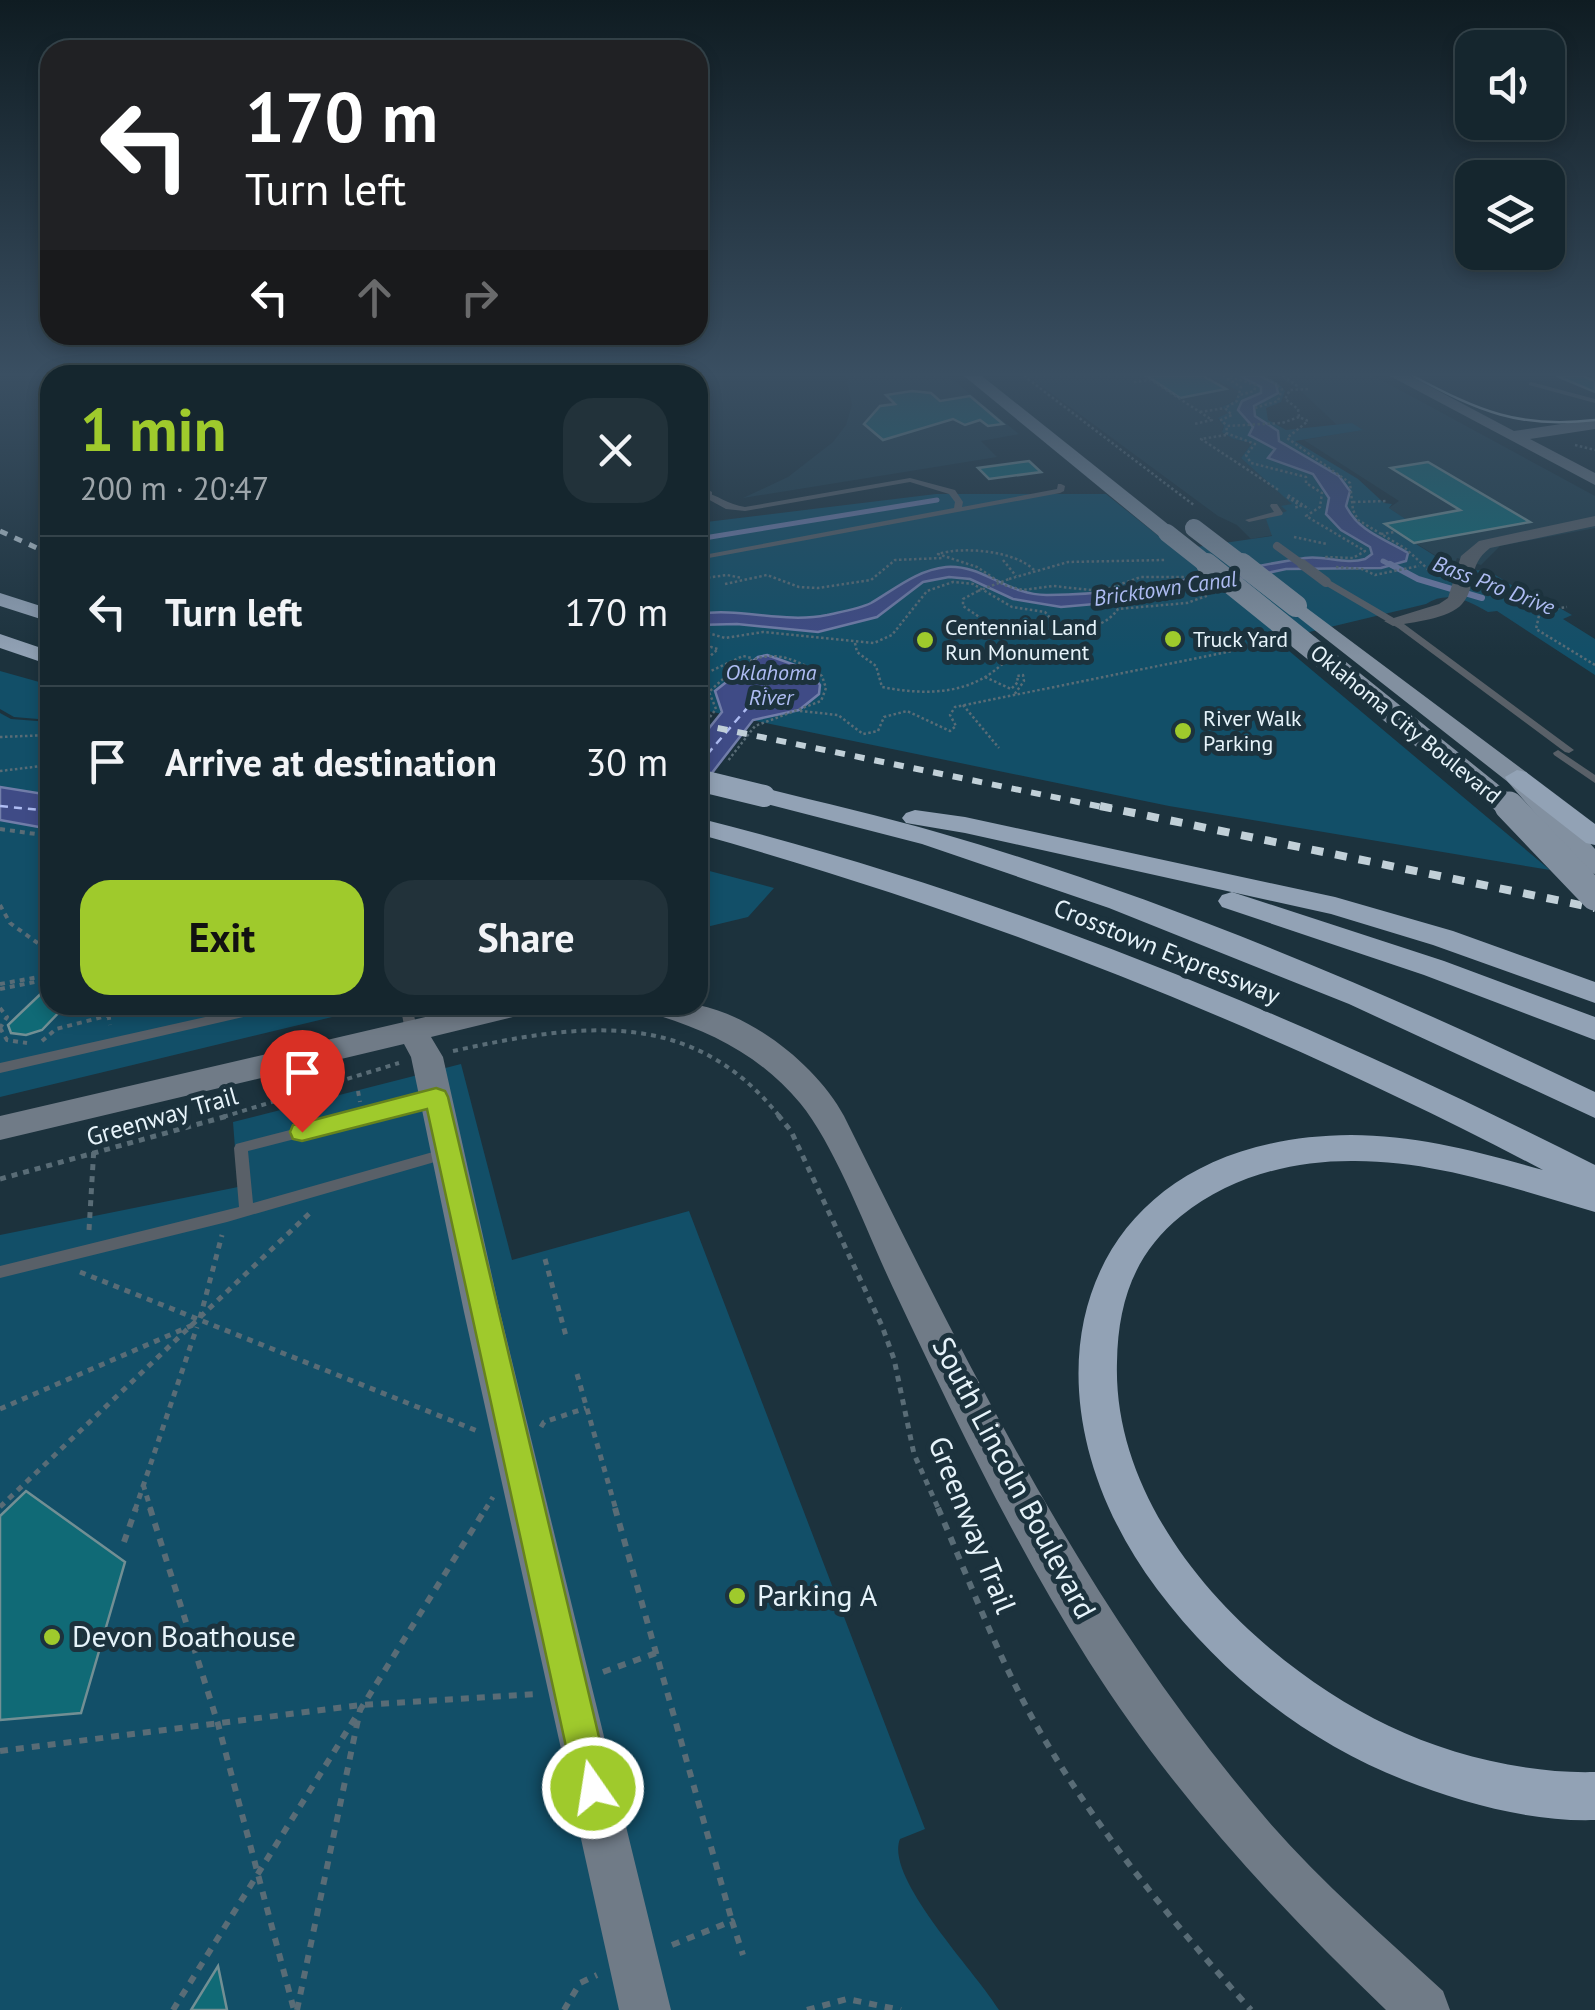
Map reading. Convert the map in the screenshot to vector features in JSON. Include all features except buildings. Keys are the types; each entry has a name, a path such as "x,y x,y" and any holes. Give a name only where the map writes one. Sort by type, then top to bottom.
{"highway":[{"path":"0,599 40,613"},
{"path":"0,641 40,655"},
{"name":"Crosstown Expressway","path":"709,776 764,796 951,845 1166,918 1425,1026 1595,1106"},
{"path":"1517,777 1595,833"},
{"path":"764,796 964,825 1336,906 1443,938 1595,993"},
{"path":"964,825 1318,928 1595,1029"},
{"name":"Crosstown Expressway","path":"708,829 824,859 974,908 1157,977 1258,1018 1467,1116 1595,1182"},
{"path":"1595,1198 1452,1158 1356,1148 1306,1150 1229,1168 1157,1214 1126,1248 1104,1299 1095,1382 1114,1470 1136,1516 1208,1618 1260,1668 1367,1740 1444,1772 1520,1789 1595,1796"}],"main road":[{"name":"Oklahoma City Boulevard","path":"1109,470 1186,522 1517,777 1595,866"},
{"path":"1120,470 1140,486"},
{"name":"Oklahoma City Boulevard","path":"1186,522 1535,830 1595,896"},
{"path":"0,1128 408,1018 434,1015"},
{"name":"South Lincoln Boulevard","path":"695,1015 748,1039 789,1067 808,1088 828,1116 1024,1510 1090,1622 1144,1702 1235,1820 1320,1910 1424,2010"},
{"path":"408,1018 428,1057 449,1152 500,1448 569,1684 645,2010"}],"street":[{"path":"1393,621 1445,608 1462,585 1469,556 1485,544 1595,521"}],"lane":[{"path":"708,496 728,508 746,509 910,480 952,492 959,502 958,509"},
{"path":"708,556 865,530 1060,491 1061,486"},
{"path":"1249,520 1279,513 1274,506"},
{"path":"1277,546 1326,582 1393,621 1564,751 1595,780"},
{"path":"0,1068 234,1015"},
{"path":"247,1210 242,1148 436,1097"},
{"path":"0,1272 227,1216 449,1152"}],"path":[{"path":"1128,470 1186,522"},
{"path":"1245,470 1302,506 1291,513"},
{"path":"1332,470 1350,483 1356,518 1410,552 1417,567"},
{"path":"1284,494 1304,502 1309,510"},
{"path":"1352,502 1388,501"},
{"path":"1381,534 1395,532"},
{"path":"1294,537 1327,544"},
{"path":"1343,544 1347,539"},
{"path":"1331,558 1336,552"},
{"path":"725,584 766,575 799,587 818,588 876,579 884,566 900,559 942,558"},
{"path":"999,559 1016,576"},
{"path":"855,643 857,652 879,672 878,682 889,689 947,691 973,685 1008,658 1008,647 1000,631 964,606 964,599 1016,576 1084,560 1162,560"},
{"path":"1384,573 1417,567 1540,611 1567,607"},
{"path":"708,578 742,578"},
{"path":"708,633 724,638 763,632 874,643 892,635 927,591 953,582 973,584 1012,606 1044,612 1054,618 1057,626 1040,632 1000,631"},
{"path":"1540,611 1536,624 1542,635 1582,652 1595,665"},
{"path":"821,701 859,734 878,731 884,716 904,710 917,710 927,715 938,730 950,730 956,726 950,710 963,705 1252,647"},
{"path":"708,719 716,709 709,692 752,658 772,652 810,666 822,676 826,688 821,701 755,726 709,776"},
{"path":"708,672 743,656 752,658"},
{"path":"994,683 1012,689 1018,682 1017,676 1024,675 1014,695"},
{"path":"986,677 1004,696"},
{"path":"1034,691 1041,698"},
{"path":"963,705 999,748"},
{"path":"800,711 838,715"},
{"path":"0,737 40,735"},
{"path":"0,772 40,766"},
{"path":"0,829 40,835"},
{"path":"0,905 2,915 40,944"},
{"path":"0,986 40,979"},
{"path":"0,1008 7,1017 0,1028 7,1040 36,1045 56,1029 110,1015"},
{"name":"Greenway Trail","path":"458,1050 558,1029 614,1028 653,1034 716,1056 749,1078 772,1101 791,1131 882,1326 894,1359 914,1454 1038,1728 1099,1825 1168,1917 1251,2010"},
{"name":"Greenway Trail","path":"0,1179 390,1066"},
{"path":"88,1250 94,1130"},
{"path":"0,1507 199,1322 341,1182"},
{"path":"124,1542 199,1322 227,1216"},
{"path":"545,1259 566,1336"},
{"path":"50,1260 500,1448"},
{"path":"0,1409 199,1322"},
{"path":"577,1374 743,1955"},
{"path":"174,2010 360,1705 500,1448 544,1422 586,1408"},
{"path":"142,1484 218,1724 295,2010"},
{"path":"0,1751 360,1705 532,1696 656,1653"},
{"path":"295,2010 360,1705"},
{"path":"672,1946 732,1920"},
{"path":"564,2010 580,1983 604,1972"},
{"path":"808,2010 847,2000 900,2010"}],"shaded area":[{"path":"797,470 918,470 743,498"},
{"path":"1155,470 1254,470 1293,504 1283,507 1288,511 1273,535 1251,539 1237,525 1218,516"},
{"path":"1254,470 1343,470 1384,503 1392,504 1389,508 1407,520 1386,525 1459,571 1487,570 1539,602 1549,602 1572,615 1563,619 1595,639 1595,675 1497,611 1488,612 1450,597 1276,640 1550,870 1169,806 708,711 708,522 936,494 1106,494 1176,550 1272,536 1266,519 1287,511 1281,506 1292,504"},
{"path":"1350,470 1547,470 1595,496 1595,528 1500,546 1481,565 1457,558 1454,567 1385,524 1405,519 1389,508 1399,501"},
{"path":"0,671 40,682 40,719 14,717 0,709"},
{"path":"0,713 11,719 40,721 40,1015 340,1015 0,1097"},
{"path":"708,871 774,888 748,917 708,927"},
{"path":"461,1064 512,1260 689,1211 925,1829 900,1839 899,1856 906,1877 935,1925 999,2010 0,2010 0,1235 238,1187 233,1122"}],"water":[{"name":"Bricktown Canal","path":"1301,470 1328,470 1339,476 1350,491 1346,506 1351,515 1373,534 1408,553 1406,561 1381,568 1286,569 1140,600 1061,607 1013,599 970,579 949,577 923,582 877,617 818,632 708,625 708,613 714,612 794,618 849,610 871,603 916,576 946,567 972,570 1020,591 1048,595 1145,587 1305,558 1365,559 1372,554 1370,547 1341,530 1326,514 1329,498 1313,474"},
{"name":"Oklahoma River","path":"767,655 809,670 820,685 819,694 799,710 753,720 708,778 708,730 722,712 715,691 758,657"},
{"path":"0,787 40,793 40,827 0,820"}],"waterway":[{"path":"708,537 937,500"},
{"name":"Bass Pro Drive","path":"1383,561 1395,567"},
{"name":"Bass Pro Drive","path":"1390,564 1418,579 1482,598"}],"ferry route":[{"path":"708,753 766,686 738,673"},
{"path":"0,806 40,810"}],"railway":[{"path":"0,531 40,549"},
{"path":"708,726 1112,809"},
{"path":"1100,806 1595,908"}],"place":[{"name":"Truck Yard","path":"1173,639"},
{"name":"Centennial Land Run Monument","path":"925,640"},
{"name":"River Walk Parking","path":"1183,731"},
{"name":"Parking A","path":"737,1596"},
{"name":"Devon Boathouse","path":"52,1637"}],"route":[{"path":"302,1132 436,1097 593,1788"}]}
